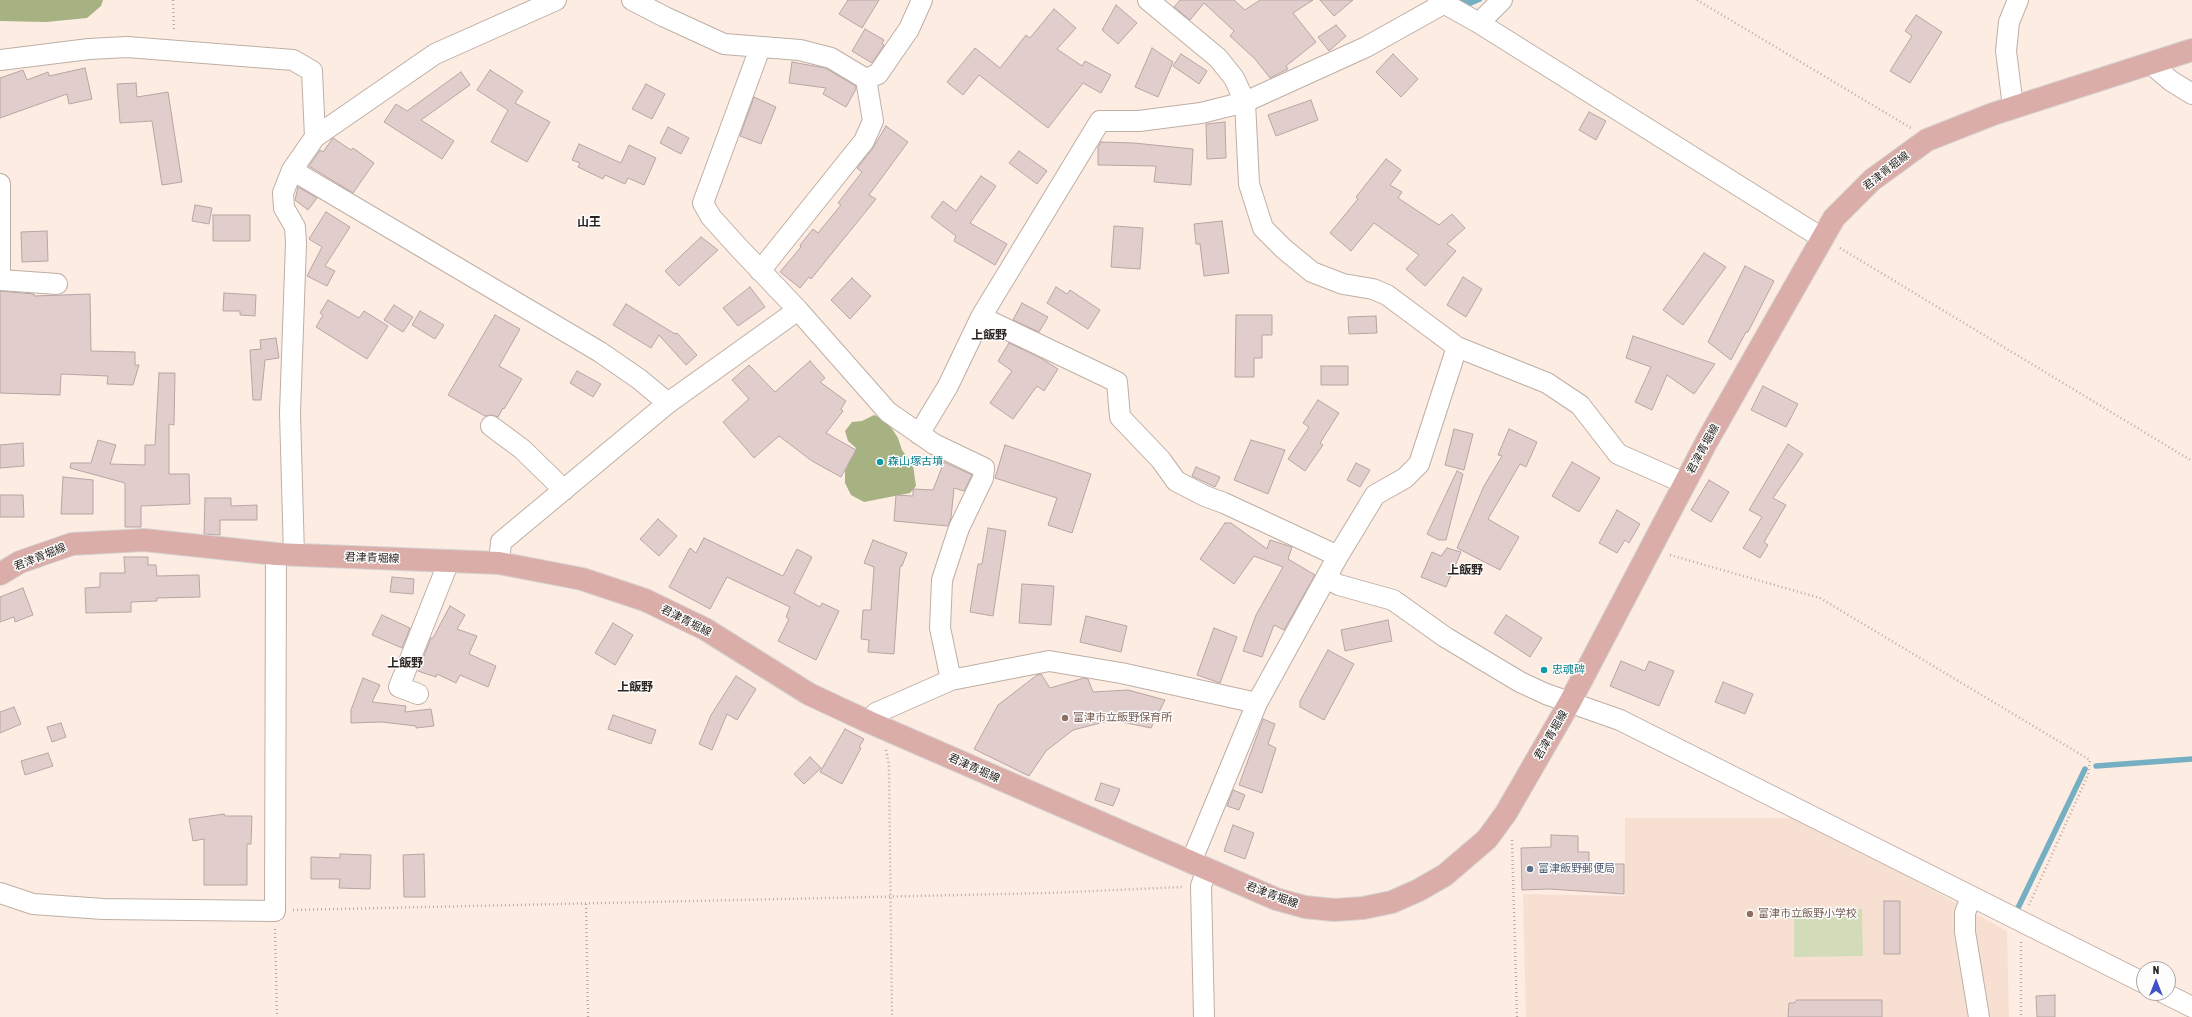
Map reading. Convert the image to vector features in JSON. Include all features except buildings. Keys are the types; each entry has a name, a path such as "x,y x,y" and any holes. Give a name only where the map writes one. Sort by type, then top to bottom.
{"main road":[{"name":"君津青堀線","path":"0,574 20,562 72,544 144,540 285,554 499,563 582,579 645,600 705,629 809,694 1199,872 1276,899 1305,907 1334,910 1363,908 1392,902 1419,890 1445,875 1487,838 1506,813 1570,702 1684,483 1834,218 1872,180 1932,138 2013,107 2192,50"}],"street":[{"path":"0,893 33,904 103,909 275,911 285,554 296,243 295,227 284,208 283,193 292,170 315,137 435,54 556,0"},
{"path":"632,0 724,44 800,50 830,58 866,79"},
{"path":"866,79 878,74 908,29 922,0"},
{"path":"1148,0 1218,58 1234,78 1245,102 1249,184 1263,228 1312,272 1342,284 1372,289 1387,295 1457,347 1547,383 1580,405 1618,454 1684,483"},
{"path":"1479,23 1502,0"},
{"path":"2013,107 2006,51 2009,22 2018,0"},
{"path":"919,434 948,386 981,316 1100,121 1139,120 1201,113 1245,102 1366,47 1440,2 1479,23 1822,238"},
{"path":"0,60 89,49 127,47 293,60 312,71 315,137"},
{"path":"760,48 703,203 711,217 798,310 888,412 934,444 984,468 983,478 959,528 942,580 940,628 951,680"},
{"path":"2150,63 2171,81 2192,94"},
{"path":"760,271 864,141 873,121 866,79"},
{"path":"292,170 600,352 639,379 668,403"},
{"path":"0,184 1,280 56,284"},
{"path":"499,563 501,542 668,403 798,310"},
{"path":"981,316 1117,382 1120,417 1161,460 1176,481 1205,496 1224,503 1338,556"},
{"path":"1204,1017 1199,872 1257,703 1338,556 1376,494 1405,478 1419,464 1457,347"},
{"path":"491,426 522,449 564,490"},
{"path":"418,694 399,687 449,561"},
{"path":"1326,578 1339,585 1393,600 1445,637 1509,676 1546,694 1620,720 2136,979"},
{"path":"876,725 876,713 951,680 1048,661 1121,673 1257,703"},
{"path":"1971,897 1965,913 1965,932 1979,1017"},
{"path":"2176,999 2192,1007"}],"path":[{"path":"173,0 175,50"},
{"path":"1698,0 1919,133 1932,138"},
{"path":"1822,238 2192,461"},
{"path":"1650,549 1820,598 2090,760 2088,775 2021,922 2021,1017"},
{"path":"876,725 889,765 892,1017"},
{"path":"1506,813 1512,838 1517,1017"},
{"path":"277,1017 275,911 1048,893 1199,872"},
{"path":"586,904 588,1017"}],"shaded area":[{"name":"富津市立飯野小学校","path":"1625,818 1802,818 2007,931 2009,1017 1526,1017 1523,894 1625,896"}],"green space":[{"path":"0,0 103,0 101,6 87,18 46,22 0,21"},
{"path":"874,415 887,421 898,438 902,450 913,465 916,486 910,493 864,502 851,495 845,483 845,471 856,448 848,441 845,431 852,422 862,421"},
{"path":"1862,909 1863,956 1794,957 1794,911"}],"water":[{"path":"1453,0 1482,0 1482,1 1466,8"}],"waterway":[{"path":"2096,766 2192,759"},
{"path":"2018,908 2085,769"}],"place":[{"name":"森山塚古墳","path":"880,462"},
{"name":"忠魂碑","path":"1544,670"},
{"name":"富津市立飯野保育所","path":"1065,718"},
{"name":"富津飯野郵便局","path":"1530,869"},
{"name":"富津市立飯野小学校","path":"1750,914"}],"district":[{"name":"山王","path":"589,222"},
{"name":"上飯野","path":"989,335"},
{"name":"上飯野","path":"1465,570"},
{"name":"上飯野","path":"405,663"},
{"name":"上飯野","path":"635,687"}]}
